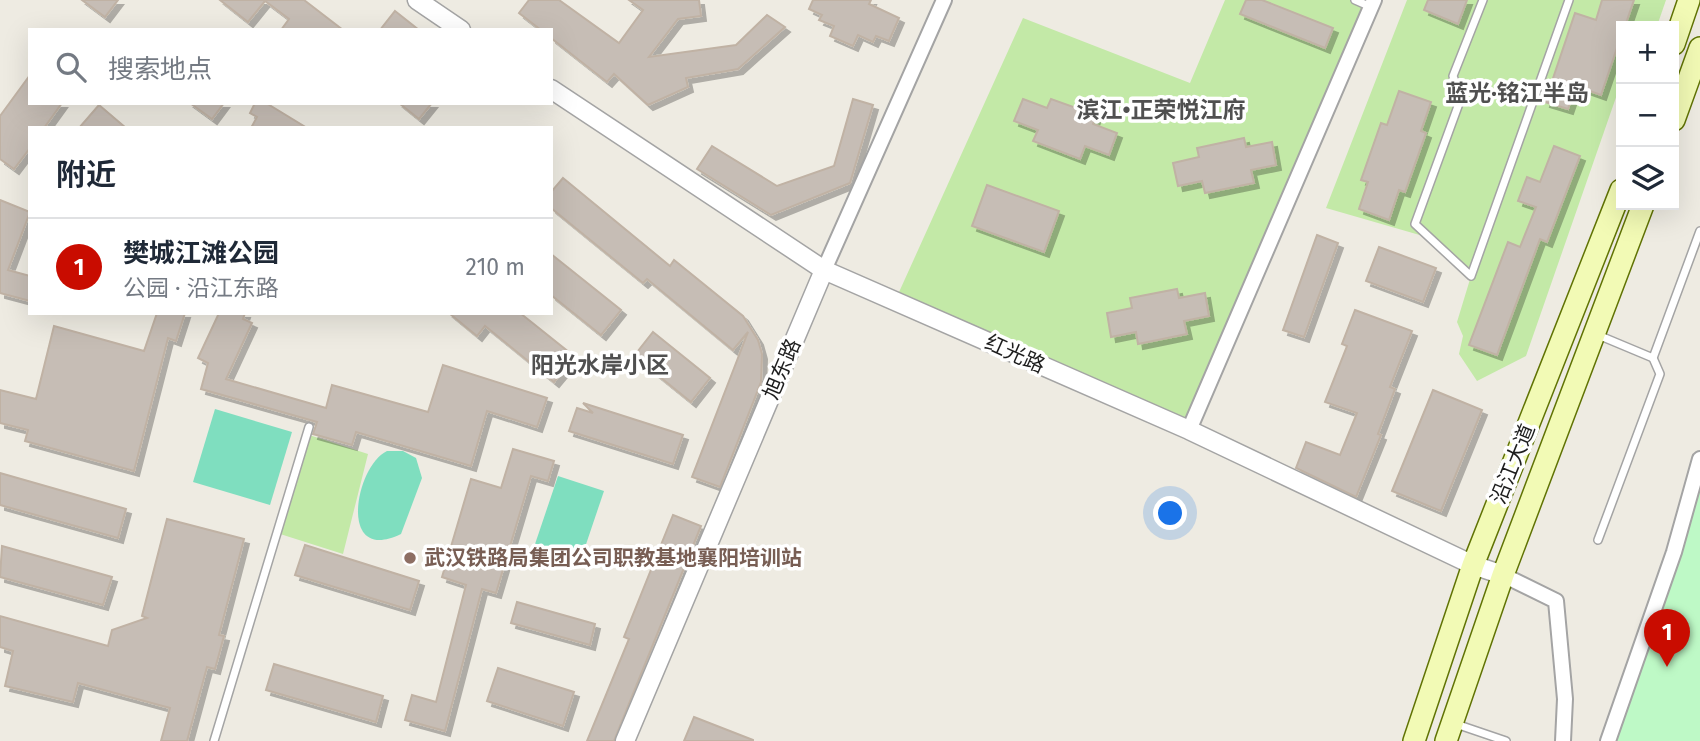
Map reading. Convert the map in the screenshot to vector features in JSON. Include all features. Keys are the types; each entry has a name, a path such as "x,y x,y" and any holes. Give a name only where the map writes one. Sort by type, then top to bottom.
{"main road":[{"path":"1679,29 1689,0"},
{"path":"1679,106 1700,48"},
{"name":"沿江大道","path":"1414,741 1473,565 1616,203"},
{"name":"沿江大道","path":"1449,732 1503,576 1641,210"}],"street":[{"path":"417,0 458,28"},
{"name":"旭东路","path":"625,741 824,270 944,0"},
{"path":"1189,429 1373,3"},
{"name":"红光路","path":"553,90 824,270 1189,429 1473,565 1503,576"},
{"path":"1609,737 1674,552 1700,458"},
{"path":"1503,576 1556,601 1564,699 1563,741"}],"lane":[{"path":"1355,0 1373,3"},
{"path":"1483,0 1453,76 1461,98 1415,225 1471,276 1569,0"},
{"path":"1598,540 1660,374 1653,358 1700,231"},
{"path":"1594,334 1653,358"},
{"path":"214,741 309,427"},
{"path":"1449,732 1506,741"}],"green space":[{"path":"1225,0 1374,0 1189,430 895,301 1023,18 1190,83"},
{"path":"1407,0 1666,0 1659,21 1616,21 1616,97 1526,356 1477,381 1459,354 1463,336 1457,322 1471,276 1430,238 1326,208"},
{"path":"215,409 292,432 270,505 193,482"},
{"path":"306,434 368,454 343,554 277,533"},
{"path":"387,451 403,451 416,458 422,478 401,534 381,540 367,536 360,525 358,510 360,492 367,475 376,460"},
{"path":"1700,459 1700,741 1608,741"},
{"path":"558,476 604,491 578,568 532,553"}],"building":[{"path":"82,0 118,0 105,17"},
{"path":"220,0 304,0 340,28 282,28 289,19 265,1 248,22"},
{"path":"529,0 559,0 619,43 643,10 629,0 699,0 701,16 678,19 649,57 736,45 767,15 785,27 738,69 686,78 688,87 648,105 614,74 607,82 553,40 553,28 538,28 519,13"},
{"path":"813,0 871,0 869,4 899,18 889,41 876,36 873,42 858,35 853,46 830,36 834,26 819,20 822,15 809,9"},
{"path":"1246,0 1262,0 1333,28 1325,48 1240,14"},
{"path":"1428,0 1467,0 1458,24 1424,10"},
{"path":"1602,0 1634,0 1627,21 1616,21 1616,51 1601,95 1576,86 1568,109 1545,102 1575,13 1596,20"},
{"path":"395,11 416,28 382,28"},
{"path":"28,78 28,105 61,105 45,126 28,126 28,151 14,169 0,159 0,116"},
{"path":"1399,91 1431,102 1421,131 1426,133 1405,192 1399,190 1389,220 1359,209 1368,182 1361,180 1381,123 1387,125"},
{"path":"853,99 873,105 850,183 771,215 697,169 712,146 777,186 834,166"},
{"path":"1023,99 1047,108 1051,99 1096,115 1093,124 1117,133 1109,155 1085,146 1080,159 1033,141 1038,130 1014,121"},
{"path":"99,105 124,126 81,126"},
{"path":"193,105 222,105 212,119"},
{"path":"254,105 269,105 304,126 252,126 257,117 250,113"},
{"path":"402,105 430,105 419,119"},
{"path":"1244,138 1246,147 1272,142 1276,165 1251,170 1254,183 1205,193 1202,181 1178,186 1173,163 1199,157 1197,148"},
{"path":"1554,146 1580,156 1547,242 1540,239 1497,355 1469,345 1508,242 1520,247 1536,207 1518,201 1527,177 1540,182"},
{"path":"563,178 670,266 674,260 743,316 758,340 762,354 761,382 720,487 692,477 748,332 733,350 647,279 643,283 553,210 553,190"},
{"path":"987,185 1059,211 1044,252 972,226"},
{"path":"0,200 28,211 8,270 28,275 28,300 0,293"},
{"path":"1317,235 1338,243 1304,337 1283,330"},
{"path":"1379,247 1436,268 1423,302 1366,281"},
{"path":"553,256 621,310 601,335 553,297"},
{"path":"1177,289 1179,298 1205,293 1209,316 1184,321 1187,334 1138,344 1136,332 1111,337 1107,313 1132,308 1130,298"},
{"path":"1355,310 1412,331 1390,387 1395,389 1378,434 1381,435 1356,497 1296,468 1306,442 1340,455 1357,413 1325,402 1347,346 1342,344"},
{"path":"156,315 184,315 176,341 168,338 134,471 25,441 28,430 0,423 0,390 36,399 54,326 144,351"},
{"path":"218,315 244,315 243,319 252,323 226,379 326,408 332,385 428,412 443,365 547,398 537,427 487,411 471,466 356,432 352,445 313,434 317,422 201,389 208,363 198,358"},
{"path":"451,315 522,315 575,357 554,382 485,326 477,336"},
{"path":"653,332 710,378 691,402 634,356"},
{"path":"1433,390 1482,410 1441,511 1392,491"},
{"path":"583,403 683,435 673,464 569,431 577,408 593,413"},
{"path":"513,449 554,461 548,481 531,476 496,593 482,589 445,731 405,720 412,695 436,702 466,585 442,577 471,479 501,488"},
{"path":"0,473 126,509 118,538 0,505"},
{"path":"673,515 701,526 614,741 587,741 629,639 624,637"},
{"path":"167,519 244,539 219,635 224,636 215,669 207,667 187,741 161,741 170,708 78,683 73,702 5,686 13,651 0,647 0,616 108,646 112,630 147,618 142,616"},
{"path":"305,545 419,581 410,610 295,575"},
{"path":"2,546 112,577 103,605 0,577"},
{"path":"517,602 595,624 590,645 511,623"},
{"path":"274,664 383,696 376,722 266,690"},
{"path":"498,668 574,692 563,726 487,701"},
{"path":"694,717 753,740 753,741 684,741"}],"place":[{"name":"武汉铁路局集团公司职教基地襄阳培训站","path":"410,558"},
{"name":"樊城江滩公园","path":"1667,667"}],"district":[{"name":"蓝光·铭江半岛","path":"1517,93"},
{"name":"滨江•正荣悦江府","path":"1161,110"},
{"name":"阳光水岸小区","path":"600,365"}]}
